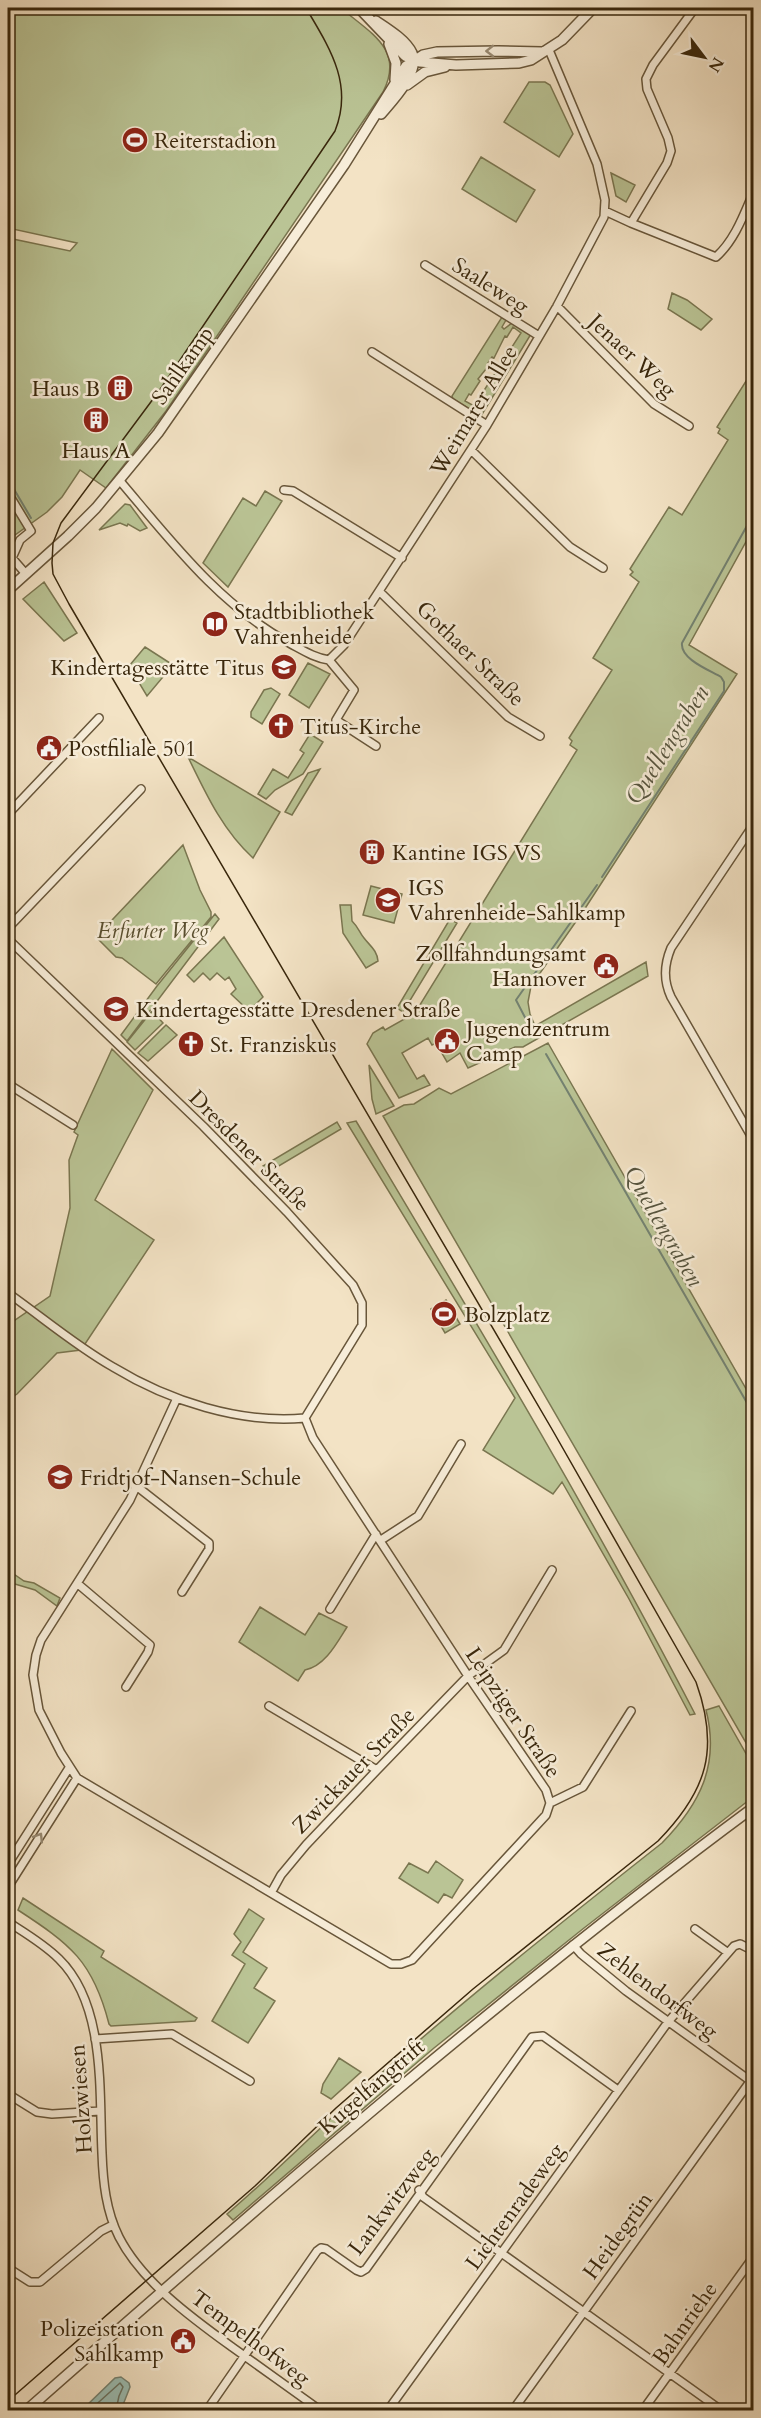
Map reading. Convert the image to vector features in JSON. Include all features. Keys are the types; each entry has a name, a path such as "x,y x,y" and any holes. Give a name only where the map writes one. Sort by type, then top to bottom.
{"street":[{"path":"359,8 402,54 414,61"},
{"path":"359,8 405,44 413,54 414,61"},
{"name":"Sahlkamp","path":"414,61 456,64 519,63 531,60 576,28 593,8"},
{"path":"631,223 667,163 670,151 668,138 647,89 646,79 653,65 695,8"},
{"path":"748,8 753,11"},
{"path":"386,37 396,63 394,83"},
{"path":"405,44 437,52"},
{"path":"545,51 597,164 605,200 605,211 716,257 723,250 740,222 753,191"},
{"name":"Sahlkamp","path":"361,140 406,66 423,55 437,52 545,51"},
{"name":"Sahlkamp","path":"8,590 68,536 120,480 187,393 361,140 411,74 414,61"},
{"name":"Sahlkamp","path":"398,92 425,72 456,64"},
{"name":"Weimarer Allee","path":"329,660 344,645 380,592 487,425 557,306 594,237 605,211"},
{"name":"Saaleweg","path":"425,265 539,336"},
{"name":"Jenaer Weg","path":"557,306 654,404 689,426"},
{"path":"372,352 487,425"},
{"path":"471,450 570,547 603,568"},
{"path":"120,480 193,565 239,609 287,642 321,659 329,660 354,690 336,720 376,746"},
{"path":"284,490 293,491 402,558"},
{"path":"8,493 31,531 20,540 12,558 26,574"},
{"name":"Gothaer Straße","path":"380,592 508,717 540,736"},
{"path":"8,814 99,718"},
{"path":"8,928 141,789"},
{"path":"753,824 671,948 666,960 665,973 671,997 753,1141"},
{"name":"Dresdener Straße","path":"8,939 203,1126 287,1212 353,1285 362,1303 362,1325 305,1418"},
{"path":"8,1084 73,1125"},
{"path":"8,1293 111,1367 177,1398 226,1412 279,1420 305,1418"},
{"path":"8,1887 76,1778 39,1710 33,1675 41,1640 130,1500 177,1398"},
{"name":"Leipziger Straße","path":"76,1778 391,1964 401,1964 412,1960 546,1815 550,1803 546,1790 468,1676 313,1438 305,1418"},
{"path":"330,1610 379,1537 418,1516 461,1444"},
{"path":"135,1485 209,1543 209,1549 182,1592"},
{"name":"Zwickauer Straße","path":"271,1893 281,1875 306,1845 377,1770 468,1676 504,1650 552,1570"},
{"path":"78,1584 150,1645 126,1687"},
{"path":"269,1706 377,1770"},
{"path":"550,1803 583,1787 631,1711"},
{"path":"8,1864 69,1768"},
{"name":"Kugelfangtrift","path":"27,2410 411,2076 573,1945 753,1807"},
{"name":"Holzwiesen","path":"8,1922 46,1948 69,1970 88,2004 95,2039 103,2183 113,2225 130,2255 162,2291"},
{"path":"695,1929 727,1952 740,1944 753,1951"},
{"name":"Zehlendorfweg","path":"573,1945 580,1954 617,1984 752,2080"},
{"name":"Lichtenradeweg","path":"388,2410 668,2022 727,1952"},
{"path":"95,2039 172,2034 250,2081"},
{"name":"Lankwitzweg","path":"207,2410 317,2251 321,2248 326,2249 361,2272 532,2037 543,2036 618,2090"},
{"name":"Heidegrün","path":"513,2410 752,2080"},
{"path":"8,2094 37,2112 52,2114 100,2111"},
{"path":"420,2191 423,2197 721,2410"},
{"path":"8,2268 30,2282 40,2282 100,2231 113,2225"},
{"name":"Bahnriehe","path":"643,2410 753,2256"},
{"name":"Tempelhofweg","path":"162,2291 195,2319 320,2410"}],"green space":[{"path":"8,8 341,8 381,43 390,64 389,77 383,92 166,411 106,488 80,470 62,497 47,512 8,540 8,238 70,251 77,243 8,228"},
{"path":"529,82 545,82 550,85 573,134 559,157 504,122"},
{"path":"481,157 535,190 516,222 462,189"},
{"path":"611,173 635,185 626,202 616,196"},
{"path":"672,293 687,300 712,319 701,330 668,309"},
{"path":"502,317 506,320 502,327 504,329 512,323 531,334 481,416 453,399 452,396","holes":["513,327 521,333 474,406 465,401 480,381 478,379 490,364 488,363 492,357 494,358 505,336 507,337"]},
{"path":"753,370 753,529 689,645 737,674 584,910 531,986 528,1002 530,1014 535,1026 646,962 648,976 523,1047 515,1047 468,1068 460,1053 447,1062 436,1043 432,1045 428,1038 402,1053 417,1079 424,1075 430,1085 399,1098 367,1044 373,1033 383,1027 385,1030 415,1013 577,750 570,745 572,741 569,738 612,670 593,658 639,582 630,575 633,572 630,569 669,507 682,515 728,440 718,433 720,429 717,427"},
{"path":"265,491 282,501 228,587 203,563 243,498 256,506"},
{"path":"125,504 130,505 147,528 140,531 128,524 127,526 120,523 99,530"},
{"path":"44,582 77,633 64,641 23,599"},
{"path":"145,647 173,665 147,696 129,666"},
{"path":"308,663 330,674 309,708 289,695"},
{"path":"271,688 280,694 262,724 251,717 251,712 264,690"},
{"path":"310,734 323,742 303,774 275,790 266,799 258,794 273,769 288,778 304,753 300,750"},
{"path":"188,757 280,812 253,858 224,824"},
{"path":"320,769 292,815 285,812 308,773"},
{"name":"Erfurter Weg","path":"183,845 211,912 211,917 156,984 122,958 116,957 96,937"},
{"path":"371,886 402,894 394,923 363,915"},
{"path":"340,905 351,905 352,921 376,954 378,961 366,968 343,933"},
{"path":"215,914 219,919 127,1041 121,1035"},
{"path":"450,919 457,923 403,1012 397,1008"},
{"path":"224,937 263,997 249,1011 231,994 236,989 229,977 225,980 217,973 210,980 203,973 194,982 187,975"},
{"path":"152,1011 163,1023 135,1050 127,1042"},
{"path":"166,1025 177,1035 148,1061 138,1053"},
{"path":"548,1043 753,1401 753,1755 383,1116 404,1105 414,1104 439,1088 451,1094"},
{"path":"112,1049 153,1090 95,1200 154,1240 81,1350 57,1353 17,1394 8,1400 8,1325 50,1296 70,1208 69,1160 78,1135 74,1132"},
{"path":"369,1065 394,1106 376,1114 372,1099"},
{"path":"356,1121 572,1489 695,1714 690,1715 629,1599 562,1482 553,1494 483,1450 515,1398 347,1123"},
{"path":"337,1122 341,1129 267,1173 263,1166"},
{"name":"Bolzplatz","path":"446,1300 460,1324 445,1333 431,1309"},
{"path":"8,1570 24,1581 34,1583 60,1598 57,1606 35,1590 8,1582"},
{"path":"260,1607 305,1635 319,1613 347,1627 335,1647 319,1664 305,1670 298,1681 239,1642"},
{"path":"719,1706 753,1766 753,1797 434,2048 233,2220 227,2214 380,2074 499,1973 662,1843 687,1814 703,1783 710,1748 710,1730 706,1710"},
{"path":"436,1861 463,1880 452,1898 444,1894 438,1903 399,1878 409,1863 428,1873"},
{"path":"23,1898 104,1951 101,1957 197,2018 195,2021 111,2026 103,2002 87,1969 65,1944 18,1910"},
{"path":"249,1909 264,1919 243,1952 267,1968 254,1988 275,2001 248,2043 212,2021 245,1964 232,1955 241,1942 234,1934"},
{"path":"339,2058 361,2072 331,2099 321,2093 323,2084"}],"water":[{"path":"121,2377 129,2383 130,2387 121,2410 82,2410 115,2378"}],"waterway":[{"path":"8,479 31,518"},
{"name":"Quellengraben","path":"602,877 724,691 724,682 721,677 690,659 682,643 754,513"},
{"name":"Quellengraben","path":"531,1029 516,1000 597,885"},
{"name":"Quellengraben","path":"546,1054 754,1415"}],"tram line":[{"path":"8,2401 255,2186 336,2108 473,1989 658,1841 675,1823 698,1786 707,1749 707,1728 696,1682 553,1431 53,574 53,543 61,523 159,391 335,131 342,97 340,82 330,52 306,8"}],"place":[{"name":"Reiterstadion","path":"135,140"},
{"name":"Haus B","path":"120,388"},
{"name":"Haus A","path":"96,420"},
{"name":"Stadtbibliothek Vahrenheide","path":"215,624"},
{"name":"Kindertagesstätte Titus","path":"284,667"},
{"name":"Titus-Kirche","path":"281,726"},
{"name":"Postfiliale 501","path":"49,748"},
{"name":"Kantine IGS VS","path":"372,852"},
{"name":"IGS Vahrenheide-Sahlkamp","path":"388,900"},
{"name":"Zollfahndungsamt Hannover","path":"606,966"},
{"name":"Kindertagesstätte Dresdener Straße","path":"116,1009"},
{"name":"Jugendzentrum Camp","path":"447,1041"},
{"name":"St. Franziskus","path":"191,1044"},
{"name":"Bolzplatz","path":"444,1314"},
{"name":"Fridtjof-Nansen-Schule","path":"60,1477"},
{"name":"Polizeistation Sahlkamp","path":"183,2341"}]}
